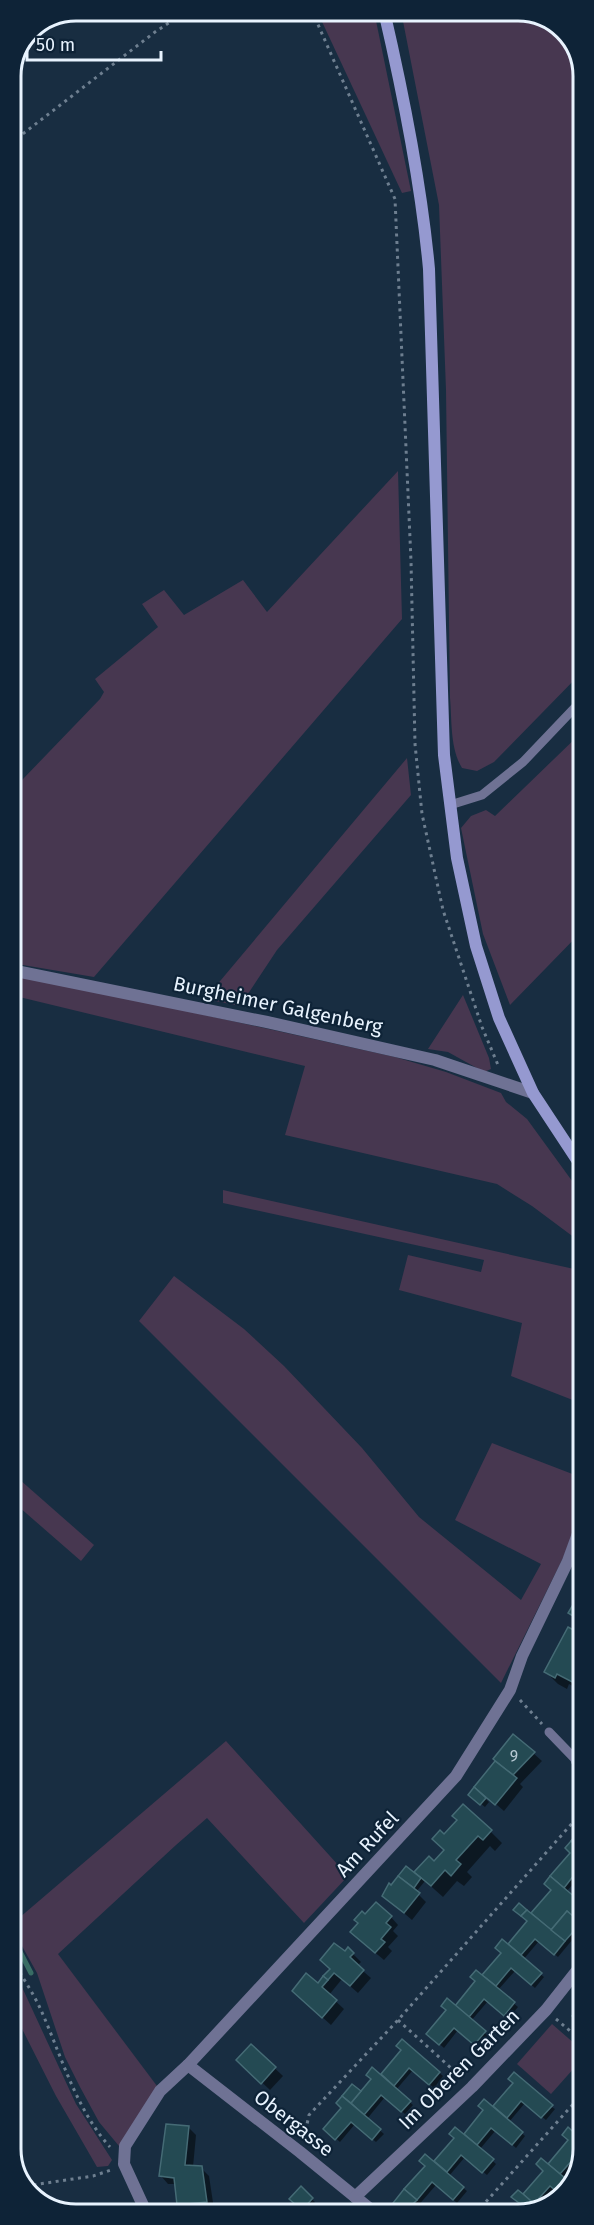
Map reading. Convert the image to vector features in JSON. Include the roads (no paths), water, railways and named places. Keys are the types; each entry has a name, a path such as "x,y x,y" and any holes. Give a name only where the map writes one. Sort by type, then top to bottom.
{"street":[{"path":"386,21 411,130 423,208 429,269 443,743 457,858 476,946 500,1018 533,1093 573,1154"},
{"name":"Burgheimer Galgenberg","path":"21,972 267,1022 435,1060 533,1093"},
{"name":"Am Rufel","path":"142,2204 123,2157 125,2146 160,2091 188,2065 456,1776 510,1690 522,1656 573,1547"},
{"name":"Im Oberen Garten","path":"355,2197 472,2087 546,2010 573,1976"},
{"name":"Obergasse","path":"188,2065 364,2204"}],"lane":[{"path":"450,805 482,795 515,769 573,709"},
{"path":"549,1732 573,1753"}],"waterway":[{"path":"21,1954 31,1973"}]}
